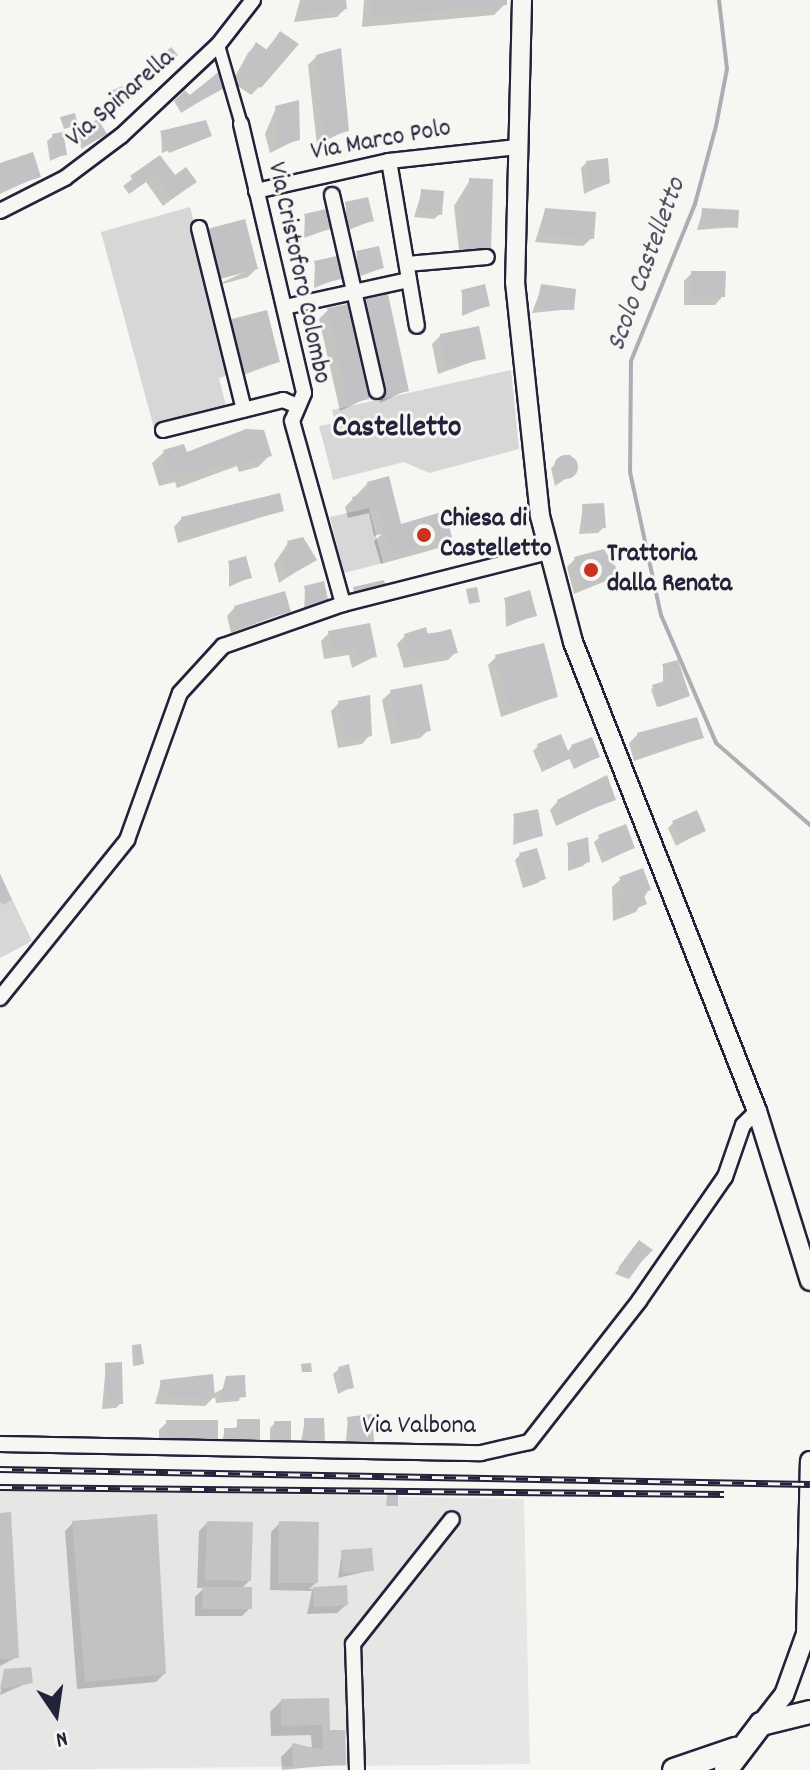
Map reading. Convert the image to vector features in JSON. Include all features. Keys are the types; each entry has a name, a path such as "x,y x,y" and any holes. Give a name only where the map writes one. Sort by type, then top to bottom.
{"main road":[{"path":"726,1770 735,1749 761,1724 810,1712"},
{"path":"674,1770 735,1749"}],"street":[{"name":"Via Spinarella","path":"0,211 91,159 218,45 253,0"},
{"path":"522,0 517,147 519,346 528,447 549,552 573,642 757,1111 810,1281"},
{"name":"Via Cristoforo Colombo","path":"218,45 241,124 304,393 292,421 343,604"},
{"name":"Via Marco Polo","path":"256,191 389,161 517,147"},
{"path":"389,161 417,326"},
{"path":"332,195 377,391"},
{"path":"199,228 244,410"},
{"path":"407,264 487,257"},
{"path":"285,307 409,280"},
{"path":"163,430 283,400 298,406"},
{"path":"0,998 127,840 180,693 205,663 250,631 549,552"},
{"name":"Via Valbona","path":"0,1444 481,1453 529,1442 699,1214 757,1111"},
{"path":"761,1724 784,1695 808,1640 810,1461"},
{"path":"357,1770 353,1644 452,1519"}],"shaded area":[{"path":"190,207 233,374 219,378 227,410 154,428 101,232"},
{"path":"511,370 519,449 429,473 404,462 333,480 319,426 335,423 332,410"},
{"path":"369,508 383,563 344,573 330,517"},
{"path":"0,874 32,941 0,958"},
{"path":"0,1489 524,1499 530,1764 0,1770"}],"building":[{"path":"346,0 347,9 302,15 300,1"},
{"path":"371,0 507,0 507,5 372,17"},
{"path":"280,31 299,44 261,88 239,73 256,42 267,50"},
{"path":"171,47 178,55 166,66 159,58"},
{"path":"341,48 349,131 324,138 316,55"},
{"path":"221,70 228,86 186,109 183,89 190,95"},
{"path":"122,86 129,101 117,107 109,92"},
{"path":"299,100 300,140 278,146 275,106"},
{"path":"75,113 78,125 64,129 60,117"},
{"path":"98,119 107,134 88,145 79,130"},
{"path":"206,120 212,136 169,153 160,131"},
{"path":"63,132 67,155 55,157 52,134"},
{"path":"33,152 41,177 0,190 0,163"},
{"path":"160,155 175,175 186,167 197,182 172,199 156,175 138,187 130,176"},
{"path":"608,158 610,183 589,191 586,161"},
{"path":"469,178 493,179 491,252 468,251 468,235 462,235 467,207 461,196 469,196"},
{"path":"421,189 444,191 442,215 419,212"},
{"path":"368,197 374,221 350,227 345,202"},
{"path":"545,208 596,212 594,239 542,234"},
{"path":"702,208 739,210 738,228 701,225"},
{"path":"326,209 331,229 309,234 304,214"},
{"path":"245,219 258,269 220,279 207,229"},
{"path":"379,246 384,268 361,274 356,251"},
{"path":"337,256 342,279 319,284 314,261"},
{"path":"691,271 726,271 725,297 691,297"},
{"path":"485,284 490,306 467,312 461,290"},
{"path":"541,284 576,289 574,310 536,308"},
{"path":"388,294 409,391 388,396 366,299"},
{"path":"348,304 369,399 348,404 327,308"},
{"path":"267,310 280,362 241,372 228,320"},
{"path":"479,326 486,359 446,367 440,334"},
{"path":"246,429 264,430 272,456 170,476 163,450 184,444 187,452"},
{"path":"566,455 574,459 578,467 574,475 566,479 558,475 554,467 558,459"},
{"path":"389,476 401,524 445,511 452,537 392,554 377,506 356,511 352,497 369,493 367,482"},
{"path":"280,493 284,511 186,536 181,517"},
{"path":"604,503 606,528 584,530 582,504"},
{"path":"303,537 317,560 287,577 281,554 290,551 287,541"},
{"path":"604,549 620,576 582,587 574,557"},
{"path":"246,556 252,578 234,583 228,561"},
{"path":"384,580 387,590 355,598 353,587"},
{"path":"324,581 329,604 309,609 304,586"},
{"path":"477,587 480,602 469,604 466,589"},
{"path":"530,590 537,616 511,623 504,598"},
{"path":"285,591 291,612 240,626 234,606"},
{"path":"370,623 377,657 359,660 357,648 332,652 328,631"},
{"path":"426,627 428,635 451,629 458,653 412,661 404,634"},
{"path":"544,643 558,697 509,710 495,655"},
{"path":"678,660 690,696 659,707 652,685 668,680 662,664"},
{"path":"422,684 431,731 399,737 390,690"},
{"path":"370,695 372,736 346,741 338,701"},
{"path":"697,717 704,738 642,754 637,733"},
{"path":"561,734 571,758 548,769 537,744"},
{"path":"592,737 600,757 579,765 571,745"},
{"path":"607,775 616,800 564,819 557,800"},
{"path":"538,809 543,836 518,841 513,814"},
{"path":"697,810 706,831 682,842 672,821"},
{"path":"626,824 635,848 608,859 598,835"},
{"path":"588,837 590,862 573,867 567,843"},
{"path":"537,848 546,879 528,884 519,853"},
{"path":"643,868 651,890 643,893 647,904 622,914 616,900 627,896 619,877"},
{"path":"0,874 12,900 2,905 0,901"},
{"path":"639,1240 653,1250 628,1275 618,1268"},
{"path":"141,1344 144,1364 134,1365 132,1345"},
{"path":"122,1362 123,1404 107,1404 105,1363"},
{"path":"311,1363 312,1372 302,1372 301,1364"},
{"path":"349,1364 354,1388 343,1390 338,1367"},
{"path":"213,1374 215,1398 162,1396 160,1380"},
{"path":"245,1375 246,1397 220,1399 226,1376"},
{"path":"372,1414 374,1442 350,1445 347,1417"},
{"path":"304,1418 324,1418 325,1442 305,1443"},
{"path":"237,1419 260,1419 260,1443 224,1443 224,1428 237,1428"},
{"path":"166,1420 218,1420 218,1443 166,1443"},
{"path":"274,1421 291,1421 291,1443 274,1443"},
{"path":"387,1494 398,1494 398,1506 386,1506"},
{"path":"11,1512 19,1658 0,1659 0,1513"},
{"path":"157,1514 166,1674 85,1682 72,1521"},
{"path":"207,1521 253,1522 251,1581 205,1580"},
{"path":"279,1521 319,1522 318,1583 278,1583"},
{"path":"372,1548 374,1571 343,1573 341,1550"},
{"path":"347,1585 348,1605 314,1607 313,1587"},
{"path":"203,1587 252,1587 252,1609 202,1609"},
{"path":"31,1667 33,1683 0,1689 4,1669"},
{"path":"329,1698 330,1730 345,1730 346,1765 293,1767 292,1743 323,1750 322,1725 281,1726 281,1699"}],"waterway":[{"name":"Scolo Castelletto","path":"719,0 727,69 716,126 695,204 631,361 630,472 661,615 716,743 810,825"}],"railway":[{"path":"0,1469 810,1484"},
{"path":"0,1487 724,1494"}],"place":[{"name":"Chiesa di Castelletto","path":"424,535"},
{"name":"Trattoria dalla Renata","path":"591,570"}],"district":[{"name":"Castelletto","path":"397,430"}]}
